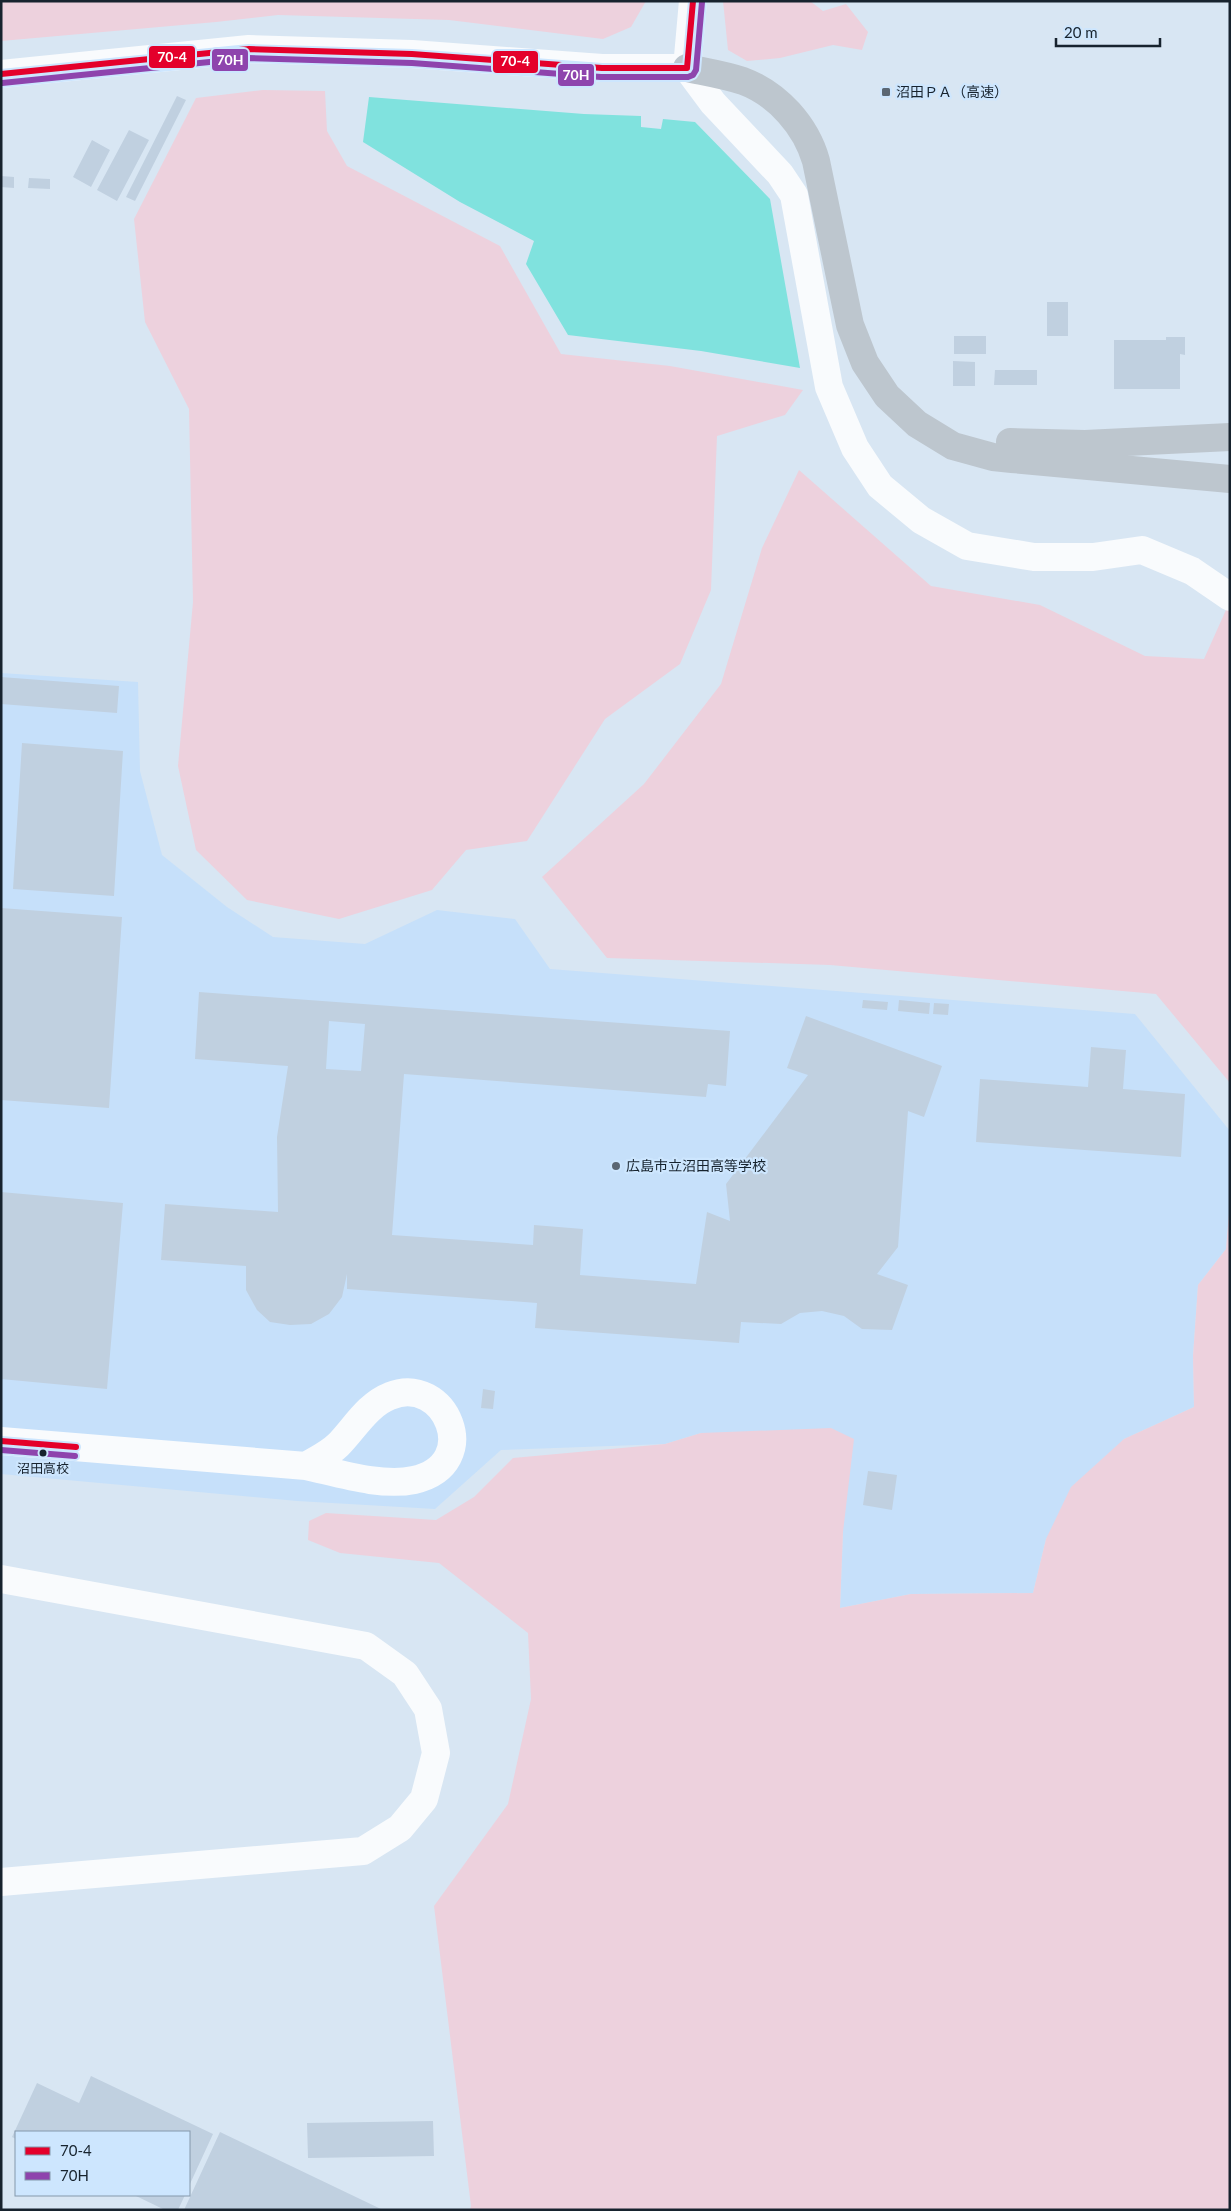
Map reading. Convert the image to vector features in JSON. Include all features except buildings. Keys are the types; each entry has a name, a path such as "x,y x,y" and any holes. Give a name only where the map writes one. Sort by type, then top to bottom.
{"highway":[{"path":"687,68 741,72 756,76 783,90 807,112 823,136 829,152 864,322 869,336 883,362 898,381 938,417 975,434 1017,444 1085,444 1230,437"},
{"path":"687,68 731,77 761,90 786,110 807,136 816,161 850,325 856,345 875,380 887,396 917,424 954,446 993,457 1230,479"}],"street":[{"path":"693,1 687,68 714,103 780,174 794,195 829,387 855,448 880,486 921,520 966,546 1034,557 1093,557 1142,550 1192,571 1230,597"},
{"path":"1,74 249,49 412,54 602,68 687,68"},
{"path":"1,1441 306,1466 370,1480 413,1480 435,1474 453,1449 452,1429 438,1404 413,1391 389,1396 366,1413 336,1447 306,1466"},
{"path":"1,1579 366,1646 405,1674 428,1709 436,1754 424,1799 400,1828 363,1851 1,1882"}],"shaded area":[{"path":"646,1 631,27 603,39 449,20 278,15 1,41 1,2"},
{"path":"723,1 810,1 823,11 846,4 868,32 862,50 833,45 780,58 747,61 728,50"},
{"path":"263,90 325,91 327,131 347,166 500,246 561,354 670,366 803,390 785,415 717,436 711,590 680,664 605,719 527,841 466,850 432,890 339,919 247,900 196,850 178,766 193,602 189,409 145,322 134,219 196,98"},
{"path":"369,97 584,114 641,116 641,127 661,129 663,119 695,122 770,199 800,368 701,351 568,335 526,264 534,241 460,202 363,142"},
{"path":"799,470 931,586 1040,605 1145,656 1204,659 1230,601 1230,1083 1156,994 830,965 607,958 542,877 644,784 721,684 762,548"},
{"name":"広島市立沼田高等学校","path":"1,673 138,682 140,771 162,855 227,907 273,937 365,944 437,910 515,919 550,969 1135,1014 1230,1131 1230,1202 1226,1249 1198,1285 1193,1356 1194,1407 1124,1439 1046,1539 1033,1593 911,1594 840,1608 843,1532 701,1433 665,1444 501,1450 435,1509 297,1501 1,1474"},
{"path":"1230,1202 1230,2210 470,2210 434,1906 508,1804 531,1699 528,1633 439,1563 340,1553 308,1540 309,1521 326,1513 436,1520 474,1497 513,1458 665,1444 701,1433 831,1428 854,1439 843,1532 840,1608 911,1594 1033,1593 1046,1539 1071,1487 1124,1439 1194,1407 1193,1356 1198,1285 1226,1249"}],"transit line":[{"name":"70-4","path":"687,68 693,1"},
{"name":"70H","path":"2,83 249,58 412,63 601,77 688,77 693,75 696,70 702,2"},
{"name":"70-4","path":"1,74 249,49 412,54 602,68 687,68"},
{"name":"70-4","path":"1,1441 76,1447"},
{"name":"70H","path":"1,1450 75,1456"}],"place":[{"name":"沼田ＰＡ（高速）","path":"886,92"},
{"name":"広島市立沼田高等学校","path":"616,1166"},
{"name":"沼田高校","path":"43,1453"}]}
